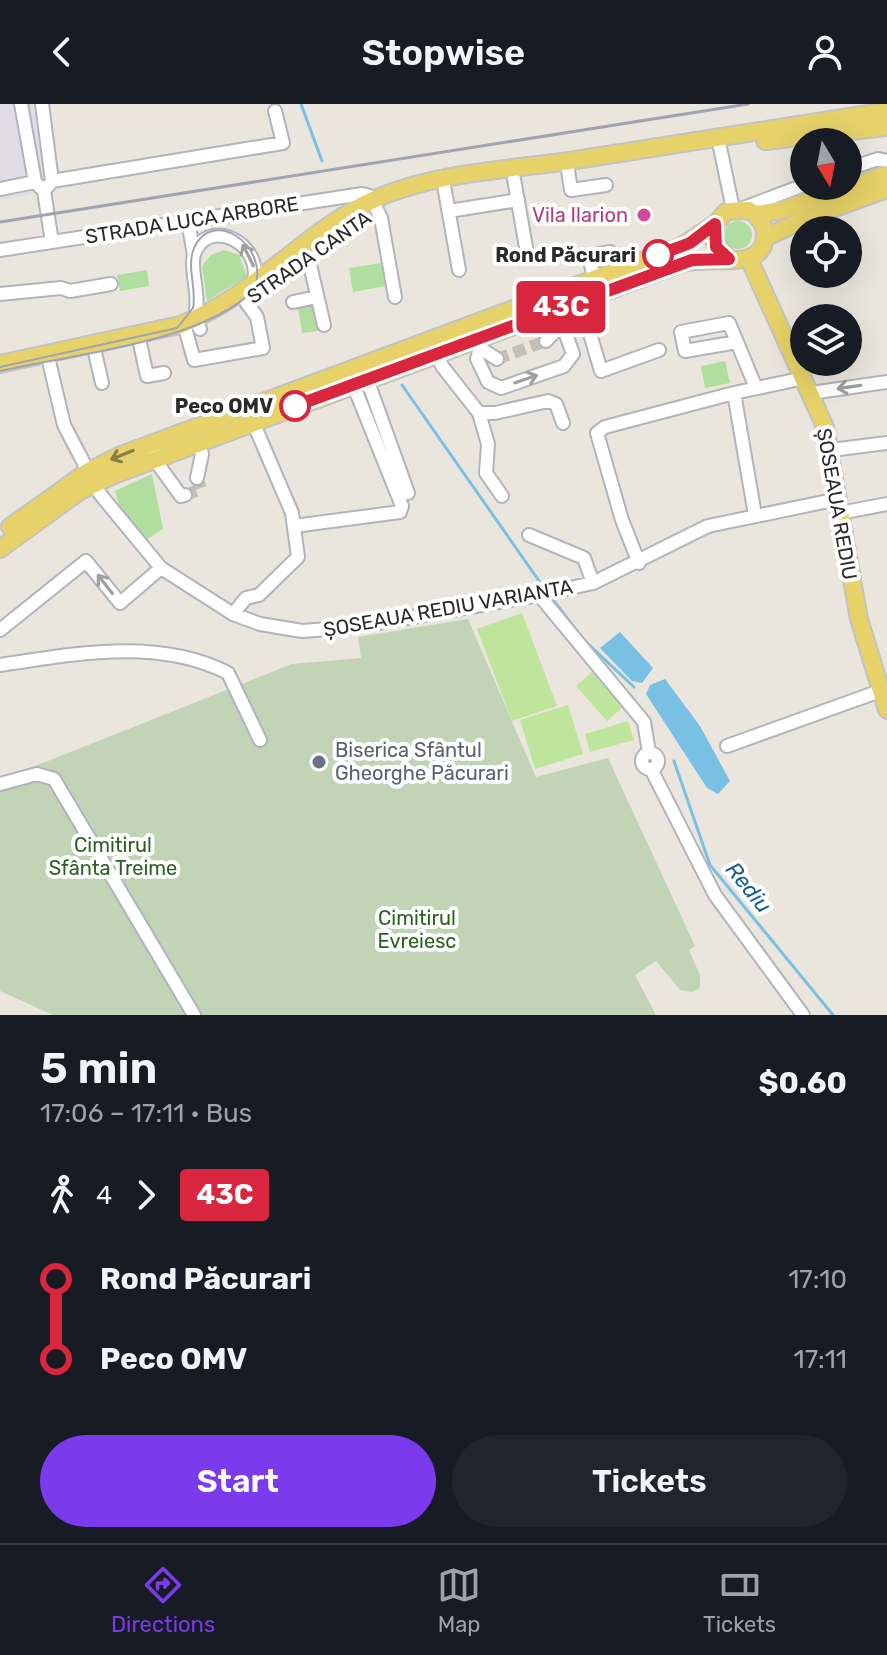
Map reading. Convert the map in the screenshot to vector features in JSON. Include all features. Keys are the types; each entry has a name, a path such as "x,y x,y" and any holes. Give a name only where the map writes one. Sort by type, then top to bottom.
{"main road":[{"path":"719,143 887,111"},
{"path":"719,143 887,127"},
{"name":"STRADA CANTA","path":"444,185 514,179 719,143"},
{"name":"STRADA CANTA","path":"253,293 330,227 374,205 444,185 719,143"},
{"path":"0,536 37,505 91,477 690,243 715,224 743,211 782,210 887,174"},
{"path":"765,238 804,219 887,189"},
{"name":"STRADA CANTA","path":"0,370 191,326 253,293 308,256 374,205"},
{"path":"153,452 198,443 250,416 437,353 560,316 580,300 692,260 749,259 760,251 765,229 743,211"},
{"path":"715,224 716,247 729,259"},
{"name":"ȘOSEAUA REDIU","path":"749,259 808,386 831,450 856,608 887,710"},
{"path":"0,549 91,477"}],"street":[{"path":"21,104 44,185"},
{"path":"42,104 44,185 52,242"},
{"path":"0,189 44,185 283,143 275,111"},
{"path":"719,143 743,211 790,191"},
{"path":"862,164 878,159 887,161"},
{"path":"568,170 571,190 606,185"},
{"path":"514,179 527,253"},
{"path":"444,185 459,270"},
{"name":"STRADA LUCA ARBORE","path":"0,250 362,194 374,205"},
{"path":"449,211 518,200"},
{"path":"374,205 395,297"},
{"path":"188,221 194,255 191,326 194,360 263,348 253,293 251,256 238,240 222,236 210,238 194,255"},
{"path":"594,278 589,256 610,252"},
{"path":"308,256 324,325"},
{"path":"0,294 61,288 70,291 111,284"},
{"path":"293,302 317,297"},
{"path":"580,300 601,371 659,350"},
{"path":"546,341 560,316"},
{"path":"478,343 477,359 488,382 501,388 564,366 573,354 560,316"},
{"path":"139,339 147,376 164,373"},
{"path":"737,342 756,388"},
{"path":"478,343 497,359"},
{"path":"94,349 102,383"},
{"path":"437,353 457,387 479,413 488,444 486,473 502,496"},
{"name":"ȘOSEAUA REDIU VARIANTA","path":"48,358 64,425 91,477 161,568 233,614 260,624 302,631 354,627 539,595 593,583 639,563 708,526 755,515 887,504"},
{"path":"294,526 400,512 360,381"},
{"path":"360,381 408,493"},
{"path":"639,563 622,520 597,433 605,427 756,388 887,382"},
{"path":"734,393 755,515"},
{"path":"479,413 495,413 548,401 556,404 563,423"},
{"path":"233,614 246,598 259,595 298,557 294,526 274,467 250,416"},
{"path":"197,478 202,454 198,443"},
{"path":"831,450 887,443"},
{"path":"153,452 181,496 185,495"},
{"path":"529,535 584,558 593,583"},
{"path":"0,630 86,561 120,603 161,568"},
{"path":"539,595 578,647 644,722 649,752 658,761 651,769 662,796 715,895 803,1015"},
{"path":"0,665 73,654 119,652 194,659 228,673 260,740"},
{"path":"727,746 880,691"},
{"path":"0,784 37,774 54,779 194,1015"}],"shaded area":[{"path":"0,104 33,104 44,182 31,195 0,200"}],"green space":[{"path":"738,221 748,225 752,235 748,245 738,249 728,245 724,235 728,225"},
{"path":"224,250 239,255 247,276 207,301 202,266 211,255"},
{"path":"381,263 385,286 353,292 349,268"},
{"path":"147,270 149,286 120,291 117,275"},
{"path":"314,305 318,331 302,333 298,308"},
{"path":"725,361 730,383 705,388 701,366"},
{"path":"152,474 163,529 146,540 120,507 115,491"},
{"path":"522,613 557,706 512,721 477,629"},
{"name":"Cimitirul Sfânta Treime","path":"468,619 536,777 608,758 695,946 689,950 700,975 700,988 692,992 680,990 656,961 635,975 656,1015 53,1015 0,991 0,780 292,664 361,658 358,637"},
{"path":"592,672 623,707 607,721 576,686"},
{"path":"568,705 583,754 535,769 520,720"},
{"path":"628,721 634,740 590,752 585,734"}],"water":[{"path":"620,632 653,668 642,683 632,681 600,648"},
{"path":"665,679 700,726 730,781 718,794 707,788 646,694 650,685"}],"waterway":[{"name":"Rediu","path":"301,104 322,161"},
{"name":"Rediu","path":"402,385 544,588"},
{"name":"Rediu","path":"554,601 577,631"},
{"name":"Rediu","path":"584,640 634,687"},
{"name":"Rediu","path":"674,761 710,865 833,1015"}],"tunnel":[{"path":"497,359 546,341"},
{"path":"185,495 201,489 197,478"}],"tram line":[{"path":"0,367 177,328 193,308 193,251 201,238 212,231 224,231 236,236 247,245 254,258 257,273 254,290 231,308 202,323 134,344 0,371"}],"railway":[{"path":"0,222 748,104"}],"bus line":[{"name":"43C","path":"295,406 692,260 710,257 729,259 716,247 713,235 715,224 690,243 658,255"}],"place":[{"name":"Vila Ilarion","path":"644,215"},
{"name":"Rond Păcurari","path":"658,255"},
{"name":"Peco OMV","path":"295,406"},
{"name":"Biserica Sfântul Gheorghe Păcurari","path":"319,762"}],"park label":[{"name":"Cimitirul Evreiesc","path":"417,930"}]}
